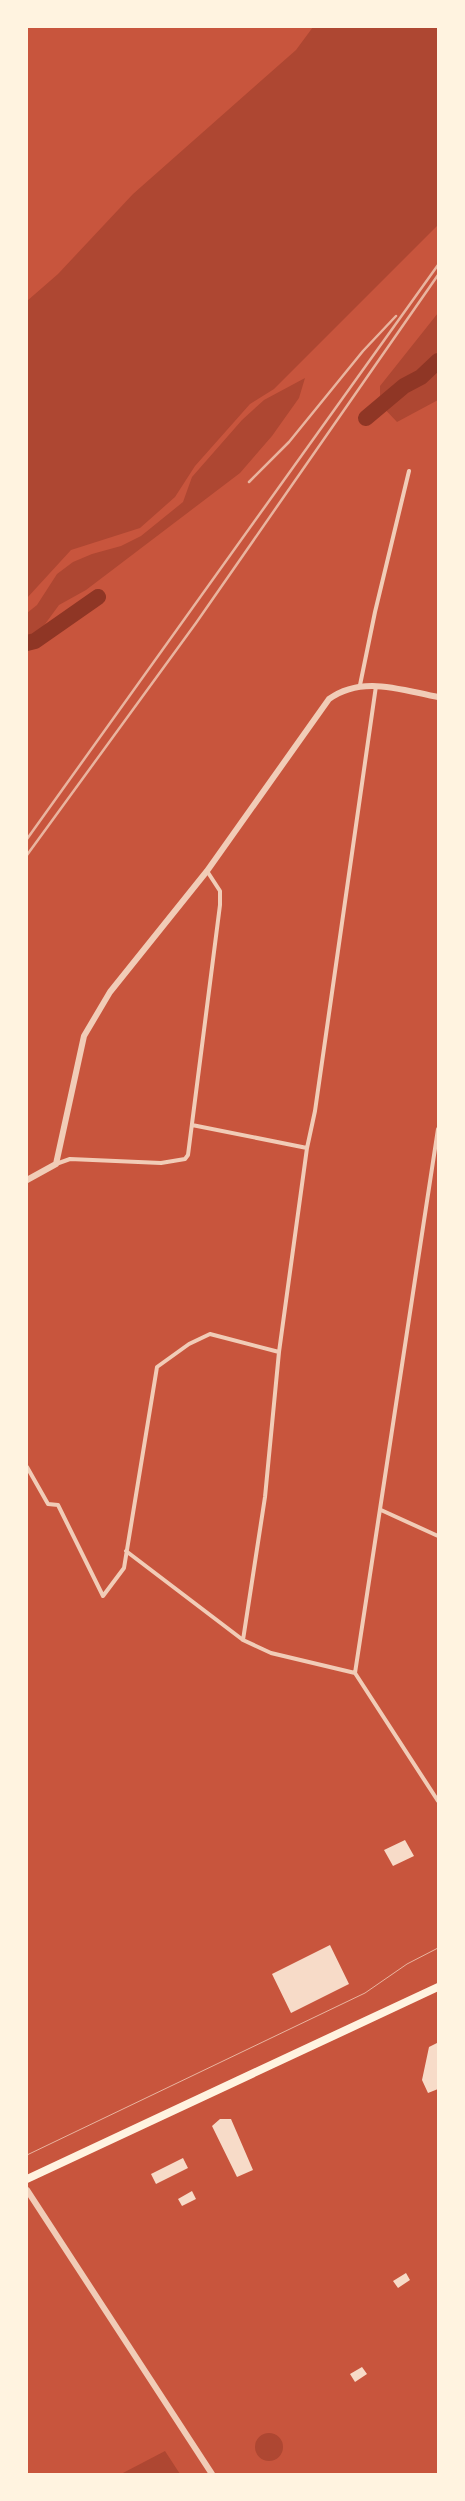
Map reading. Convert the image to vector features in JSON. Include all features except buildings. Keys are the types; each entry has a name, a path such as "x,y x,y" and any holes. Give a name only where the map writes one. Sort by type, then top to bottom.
{"highway":[{"path":"27,2179 435,1988"}],"street":[{"path":"360,685 375,612 410,471"},
{"path":"56,1164 86,1030 110,992 207,871 329,699 339,692 360,685 376,686 438,697"},
{"path":"242,1640 265,1497 279,1352 307,1148 315,1111 376,686"},
{"path":"27,1180 70,1158 161,1163 185,1159 188,1155 220,905 220,890 207,871"},
{"path":"192,1126 307,1148"},
{"path":"438,1129 355,1673 438,1801"},
{"path":"27,1467 48,1504 58,1505 103,1596 124,1568 157,1366 189,1344 210,1334 279,1352"},
{"path":"381,1510 438,1536"},
{"path":"126,1551 242,1640 271,1653 355,1673"},
{"path":"27,2190 212,2474"}],"shaded area":[{"path":"313,27 438,27 438,225 274,389 250,404 195,466 175,497 140,528 71,550 27,598 27,301 58,274 133,194 296,50"},
{"path":"438,313 438,400 397,422 380,404 380,386"},
{"path":"305,378 299,398 272,436 240,473 86,590 59,605 40,631 27,636 27,613 37,605 57,574 73,562 92,554 121,546 141,536 183,502 192,477 242,420 264,400"},
{"path":"269,2433 279,2437 283,2447 279,2457 269,2461 259,2457 255,2447 259,2437"},
{"path":"165,2451 180,2474 121,2474"}],"waterway":[{"path":"366,418 404,386 421,377 438,361"},
{"path":"27,643 35,641 98,597"}],"tram line":[{"path":"27,2155 365,1993 407,1964 438,1948"}],"railway":[{"path":"27,839 438,265"},
{"path":"27,855 196,623 438,275"},
{"path":"249,482 289,442 363,351 396,316"}]}
